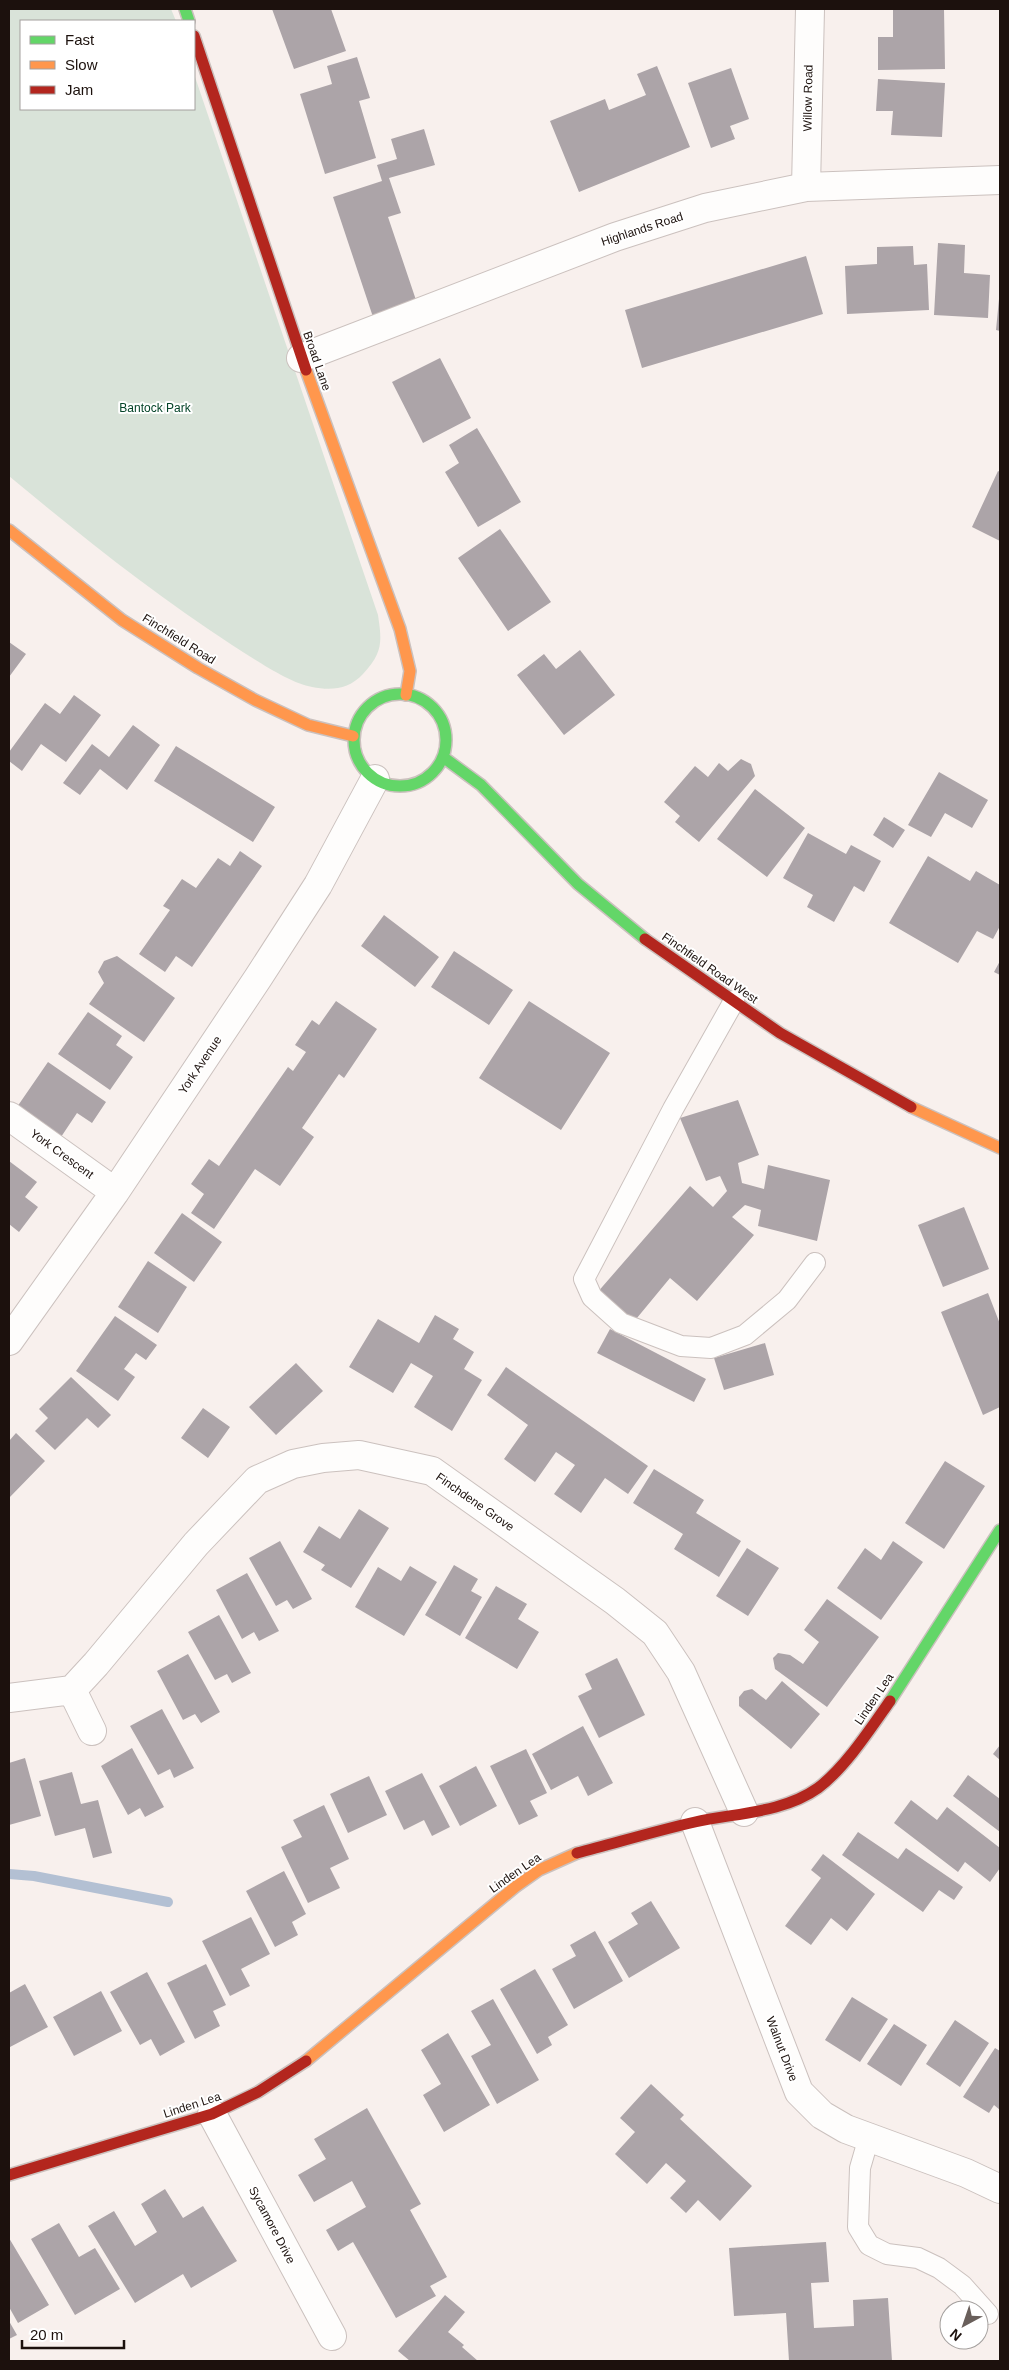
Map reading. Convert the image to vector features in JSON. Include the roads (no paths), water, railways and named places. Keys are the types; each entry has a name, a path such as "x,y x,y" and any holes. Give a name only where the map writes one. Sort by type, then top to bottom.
{"main road":[{"name":"Broad Lane","path":"195,39 302,358 400,629 410,671 406,694"},
{"name":"Finchfield Road","path":"9,530 122,620 198,668 254,700 308,725 353,736"},
{"path":"406,694 425,702 440,716 445,729 446,743 443,757 437,768 427,778 401,787 387,785 375,780 365,771 354,749 353,736 357,722 365,709 377,700 391,695 406,694"},
{"name":"Finchfield Road West","path":"443,757 481,785 578,884 639,935 780,1033 915,1109 1000,1148"},
{"name":"Linden Lea","path":"9,2175 212,2114 271,2087 315,2054 515,1887 539,1870 570,1854 695,1822 800,1799 819,1787 837,1771 860,1744 902,1683 1000,1530"}],"street":[{"name":"Willow Road","path":"806,187 810,9"},
{"name":"Highlands Road","path":"302,358 615,237 705,208 806,187 1000,180"},
{"name":"York Avenue","path":"9,1341 114,1192 313,892 375,780"},
{"name":"York Crescent","path":"9,1116 114,1192"},
{"name":"Finchdene Grove","path":"72,1690 196,1544 257,1480 293,1464 323,1458 359,1455 432,1472 615,1601 655,1633 681,1672 744,1812"},
{"path":"9,1698 72,1690 92,1731"},
{"name":"Walnut Drive","path":"695,1822 799,2092 822,2116 846,2129 966,2173 1000,2189"},
{"name":"Sycamore Drive","path":"212,2114 332,2336"}],"lane":[{"path":"734,1001 673,1110 584,1279 592,1297 621,1323 681,1346 711,1348 745,1335 787,1300 815,1264"},
{"path":"868,2137 860,2168 858,2227 869,2245 886,2254 918,2258 939,2268 962,2285 975,2300"}],"waterway":[{"path":"9,1874 34,1876 168,1902"}],"park label":[{"name":"Bantock Park","path":"155,408"}]}
